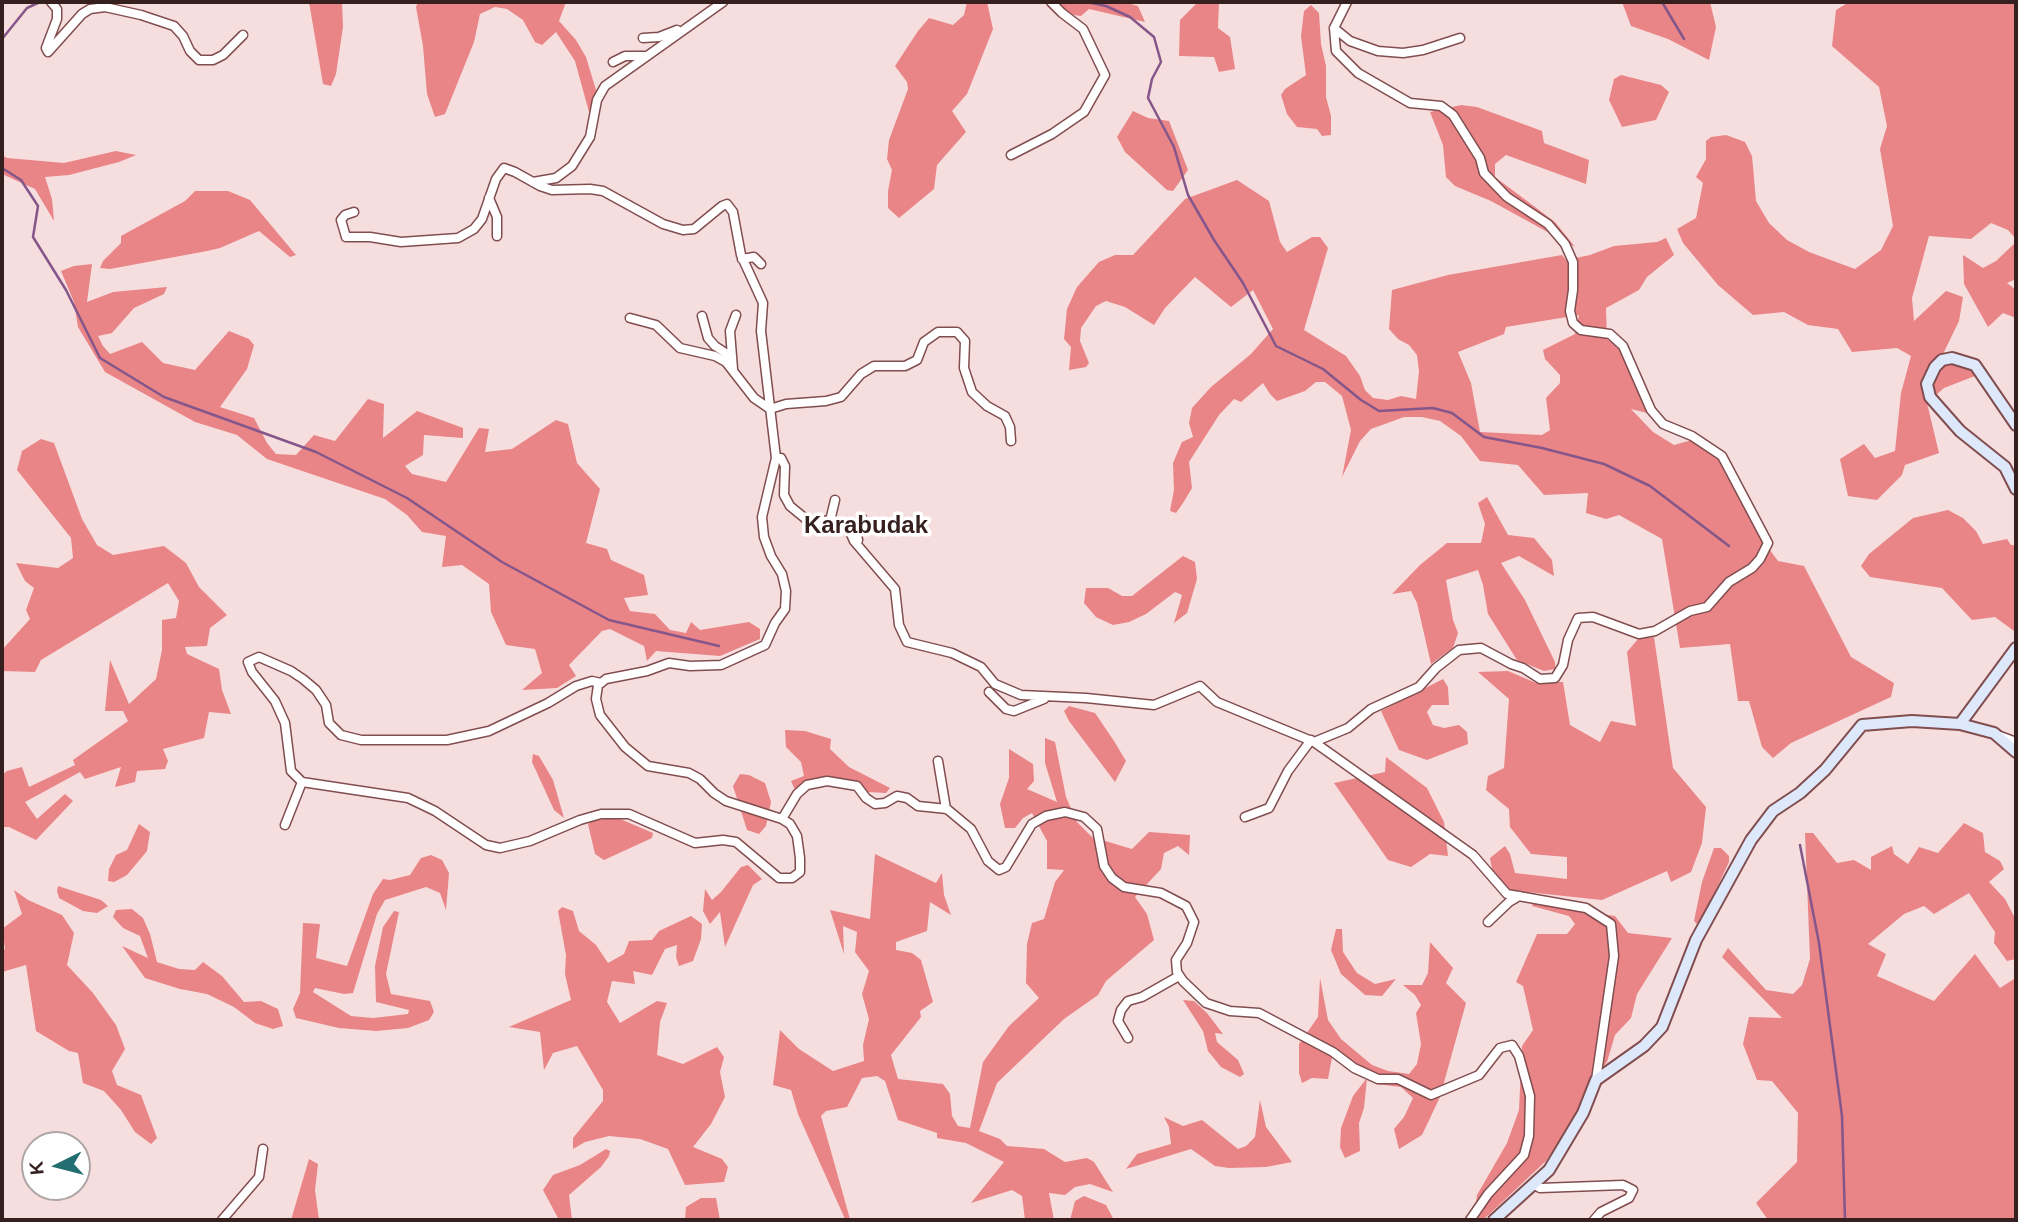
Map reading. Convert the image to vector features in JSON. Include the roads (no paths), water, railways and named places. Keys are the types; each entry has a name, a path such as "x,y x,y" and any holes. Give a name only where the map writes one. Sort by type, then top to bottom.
{"street":[{"path":"51,2 57,9 57,19 46,48 48,52 82,14 90,9 105,7 142,15 174,26 199,60 213,60 223,55 243,35"},
{"path":"533,182 556,178 572,166 590,137 597,100 604,86 723,2"},
{"path":"1011,155 1052,134 1084,111 1105,75 1083,29 1051,2"},
{"path":"1245,817 1269,808 1288,771 1313,741 1348,728 1371,709 1419,687 1436,668 1459,650 1481,648 1540,679 1555,678 1563,665 1568,640 1578,618 1593,617 1639,635 1655,631 1690,611 1707,607 1729,583 1752,568 1768,542 1722,456 1692,436 1663,424 1651,410 1623,345 1609,334 1581,330 1573,323 1570,311 1573,262 1565,244 1548,224 1507,197 1484,173 1480,158 1454,115 1441,106 1410,103 1358,73 1336,51 1334,28 1347,2"},
{"path":"643,38 659,37 693,24"},
{"path":"1334,28 1350,41 1378,51 1403,53 1423,50 1460,38"},
{"path":"613,62 625,56 644,56"},
{"path":"354,212 345,215 341,220 346,237 370,237 401,242 458,238 474,229 482,219 496,179 503,169 552,190 603,191 663,224 683,230 694,229 727,204 733,212 742,259 763,303 761,331 776,458 762,517 764,537 782,574 786,592 785,609 765,645 721,665 690,666 669,663 647,671 606,679 601,683 598,685 596,699 600,715 625,747 648,766 689,773 726,801 790,824 797,836 800,872 792,878 779,878 736,842 695,843 629,814 601,814 530,841 500,848 486,845 435,811 408,798 302,782 291,771 285,723 275,701 252,672 248,662 259,657 303,679 316,690 326,705 330,723 341,735 361,740 447,740 489,731 548,703 576,686 592,681 601,683"},
{"path":"489,198 497,217 498,236"},
{"path":"742,259 754,257 761,264"},
{"path":"734,372 730,331 736,315"},
{"path":"702,316 708,338 732,357"},
{"path":"630,318 656,326 680,348 715,356 726,362 754,398 770,409"},
{"path":"770,409 786,404 841,397 861,374 874,366 905,366 917,360 924,342 938,332 957,332 965,341 964,368 972,392 987,406 1005,416 1010,427 1011,441"},
{"path":"2016,425 1975,365 1952,358 1942,360 1935,367 1927,384 1930,397 1961,431 2005,467 2016,489"},
{"path":"776,458 781,458 785,466 784,495 790,506 807,520 842,524 895,589 899,625 907,642 952,653 981,667 995,684 1021,695 1154,705 1200,686 1217,702 1313,741 1473,855 1507,894 1586,908 1611,924 1614,956 1596,1080 1583,1113 1549,1170 1494,1220"},
{"path":"830,521 835,500"},
{"path":"862,518 855,526 856,535 866,555"},
{"path":"1960,724 2016,648"},
{"path":"989,692 1006,709 1014,711 1050,696"},
{"path":"1596,1080 1644,1046 1661,1027 1696,940 1751,839 1773,811 1801,793 1817,778 1862,725 1912,721 1960,724 2016,742"},
{"path":"1994,733 2016,752"},
{"path":"938,761 946,809"},
{"path":"782,819 797,794 807,785 827,781 857,786 866,798 875,804 885,803 897,796 907,798 918,806 946,809 971,829 988,862 999,870 1006,867 1032,824 1046,816 1065,812 1084,817 1097,829 1104,866 1112,878 1124,887 1161,893 1186,906 1194,922 1187,943 1177,960 1179,976 1206,1003 1230,1011 1259,1013 1333,1052 1354,1068 1378,1079 1398,1079 1431,1095 1479,1074 1500,1048 1512,1045 1519,1056 1531,1096 1529,1136 1524,1155 1469,1220"},
{"path":"285,825 302,782"},
{"path":"1488,922 1497,916 1508,902 1519,896"},
{"path":"1128,1038 1118,1021 1121,1010 1128,1001 1142,997 1179,976"},
{"path":"222,1220 259,1177 263,1149"},
{"path":"1533,1184 1539,1188 1622,1185 1633,1190 1629,1198 1601,1212 1594,1220"}],"waterway":[{"path":"2,39 27,8 40,2"},
{"path":"1087,2 1106,6 1130,17 1154,37 1161,62 1152,79 1148,98 1174,147 1188,195 1243,283 1276,346 1323,369 1379,411 1433,408 1452,413 1484,437 1604,464 1650,486 1729,546"},
{"path":"1662,2 1684,39"},
{"path":"2,168 21,180 38,206 33,237 66,290 100,358 164,397 316,452 407,498 502,562 609,620 719,646"},
{"path":"1800,845 1819,943 1842,1116 1845,1220"}],"district":[{"name":"Karabudak","path":"866,526"}]}
